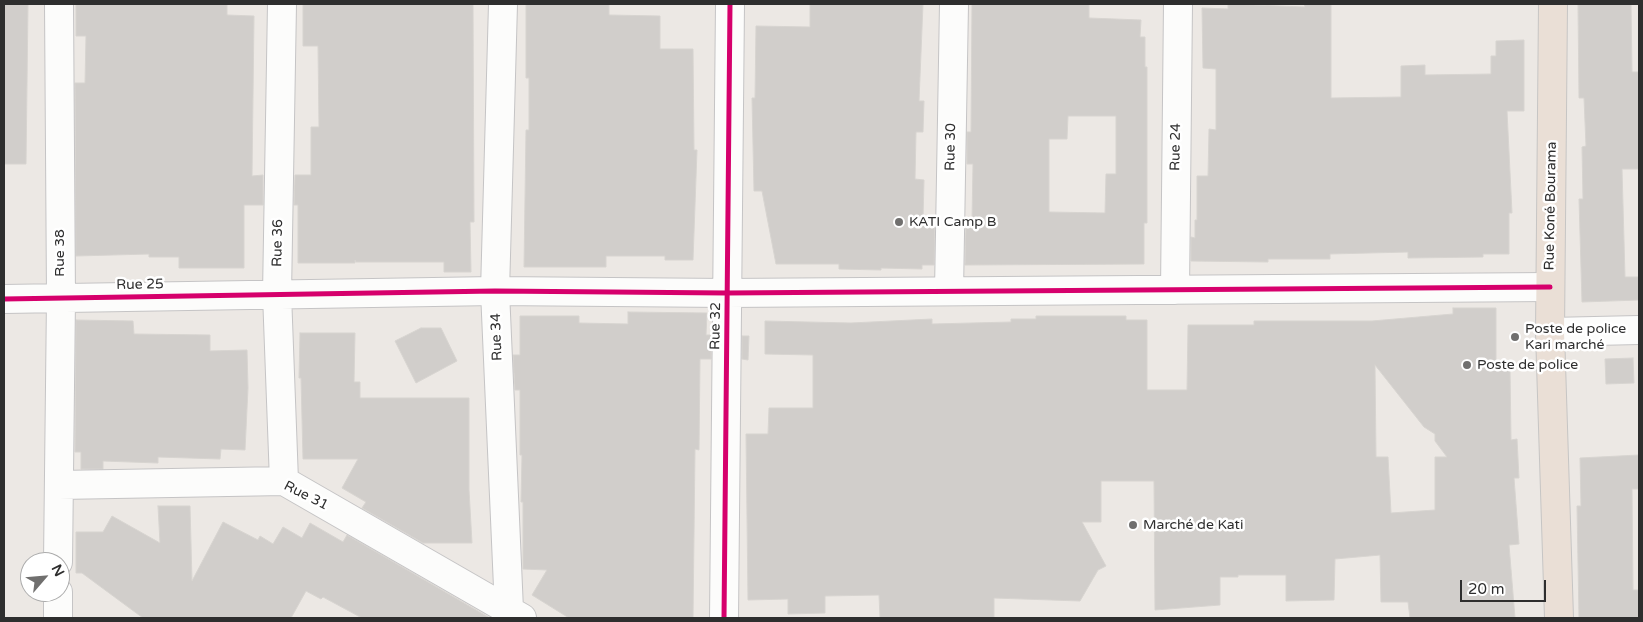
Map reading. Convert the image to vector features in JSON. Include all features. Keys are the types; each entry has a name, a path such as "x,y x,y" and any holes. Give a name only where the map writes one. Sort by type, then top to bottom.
{"highway":[{"name":"Rue Koné Bourama","path":"1554,4 1550,332 1559,618"}],"street":[{"name":"Rue 38","path":"58,552 61,298 59,4"},
{"name":"Rue 36","path":"282,4 277,294 284,482"},
{"name":"Rue 34","path":"502,4 495,292 516,614"},
{"name":"Rue 32","path":"724,618 730,4"},
{"name":"Rue 30","path":"949,291 954,4"},
{"name":"Rue 24","path":"1175,290 1178,4"},
{"name":"Rue 25","path":"4,299 495,292 727,293 1550,287"},
{"path":"1550,332 1639,330"},
{"name":"Rue 31","path":"59,485 284,482 516,614"},
{"path":"58,602 58,618"}],"building":[{"path":"4,4 28,4 26,164 4,164"},
{"path":"76,4 227,4 227,15 254,16 252,176 263,175 263,205 244,205 244,268 179,268 179,257 149,257 149,254 76,256 75,83 85,83 86,36 76,36"},
{"path":"303,4 473,4 474,222 470,222 471,272 444,272 444,262 356,262 355,260 355,263 298,263 298,205 294,205 295,175 311,175 311,127 319,127 318,46 303,46"},
{"path":"526,4 609,4 609,15 660,16 660,49 693,49 694,150 697,150 693,260 665,260 665,256 606,256 606,267 524,267 526,130 529,130 529,78 526,78"},
{"path":"810,4 923,4 919,101 924,101 923,132 916,132 915,179 924,180 923,219 935,220 934,265 922,265 922,269 881,268 881,270 839,269 839,264 776,264 762,191 754,191 752,98 755,98 756,26 810,27"},
{"path":"972,4 1089,4 1089,18 1141,20 1140,37 1145,37 1145,67 1147,67 1147,223 1144,223 1144,264 965,265 966,220 972,220 973,164 967,164 967,132 971,132","holes":["1068,116 1116,116 1116,174 1106,174 1105,213 1049,212 1049,139 1067,139"]},
{"path":"1228,4 1305,7 1304,4 1331,4 1331,98 1401,97 1401,66 1425,65 1425,75 1491,74 1491,56 1496,56 1496,41 1524,40 1524,111 1507,111 1512,213 1509,213 1509,254 1483,254 1483,257 1408,258 1408,252 1330,254 1330,259 1268,259 1268,262 1191,261 1191,237 1195,238 1195,220 1197,220 1197,176 1208,176 1209,129 1216,130 1216,69 1203,68 1202,8 1228,9"},
{"path":"1578,4 1631,4 1632,72 1639,72 1639,169 1622,169 1625,277 1639,277 1639,300 1582,302 1579,199 1583,199 1582,147 1586,146 1584,98 1579,98"},
{"name":"Marché de Kati","path":"1453,308 1496,308 1496,369 1510,369 1511,440 1517,439 1519,478 1514,478 1519,544 1509,545 1515,618 1410,618 1408,602 1381,602 1380,555 1335,559 1334,600 1286,601 1286,575 1238,575 1238,577 1220,577 1220,605 1155,610 1154,481 1101,481 1101,522 1082,522 1106,566 1098,570 1080,601 994,598 994,618 880,618 879,595 825,596 825,613 788,614 788,599 748,600 746,434 768,434 769,408 813,408 813,355 765,354 765,321 851,323 932,319 932,324 1011,322 1011,319 1036,319 1036,316 1126,316 1126,320 1147,320 1147,390 1187,390 1188,325 1254,325 1254,321 1372,321 1453,314","holes":["1375,365 1424,427 1435,434 1435,441 1447,457 1435,457 1435,510 1391,513 1388,457 1376,457"]},
{"path":"628,312 707,313 706,335 711,335 711,359 700,359 699,450 695,449 693,618 569,618 532,595 547,570 523,569 520,390 515,390 513,355 520,355 520,316 579,316 579,323 628,324"},
{"path":"76,320 133,321 134,334 210,335 210,351 247,350 248,388 245,450 221,449 220,459 158,457 158,463 103,461 103,469 81,469 81,452 75,452"},
{"path":"421,328 441,328 457,361 416,383 395,341"},
{"path":"300,333 355,333 354,382 360,382 360,398 469,398 469,490 472,543 423,543 362,508 366,502 342,488 358,459 303,459 301,378 299,378"},
{"path":"742,336 749,336 748,360 742,359"},
{"path":"1633,358 1634,383 1606,384 1605,359"},
{"path":"1639,455 1639,489 1632,489 1633,590 1639,590 1639,618 1579,618 1577,506 1581,506 1580,458"},
{"path":"158,506 190,506 192,581 223,522 258,540 260,536 273,544 283,527 302,538 310,523 343,542 347,535 490,618 362,618 323,597 321,599 306,591 291,618 143,618 82,573 76,573 76,532 103,532 112,516 160,543"}],"cycle path":[{"path":"724,618 730,4"},
{"path":"4,299 495,291 727,293 1550,287"}],"place":[{"name":"KATI Camp B","path":"899,222"},
{"name":"Poste de police Kari marché","path":"1515,337"},
{"name":"Poste de police","path":"1467,365"},
{"name":"Marché de Kati","path":"1133,525"}]}
